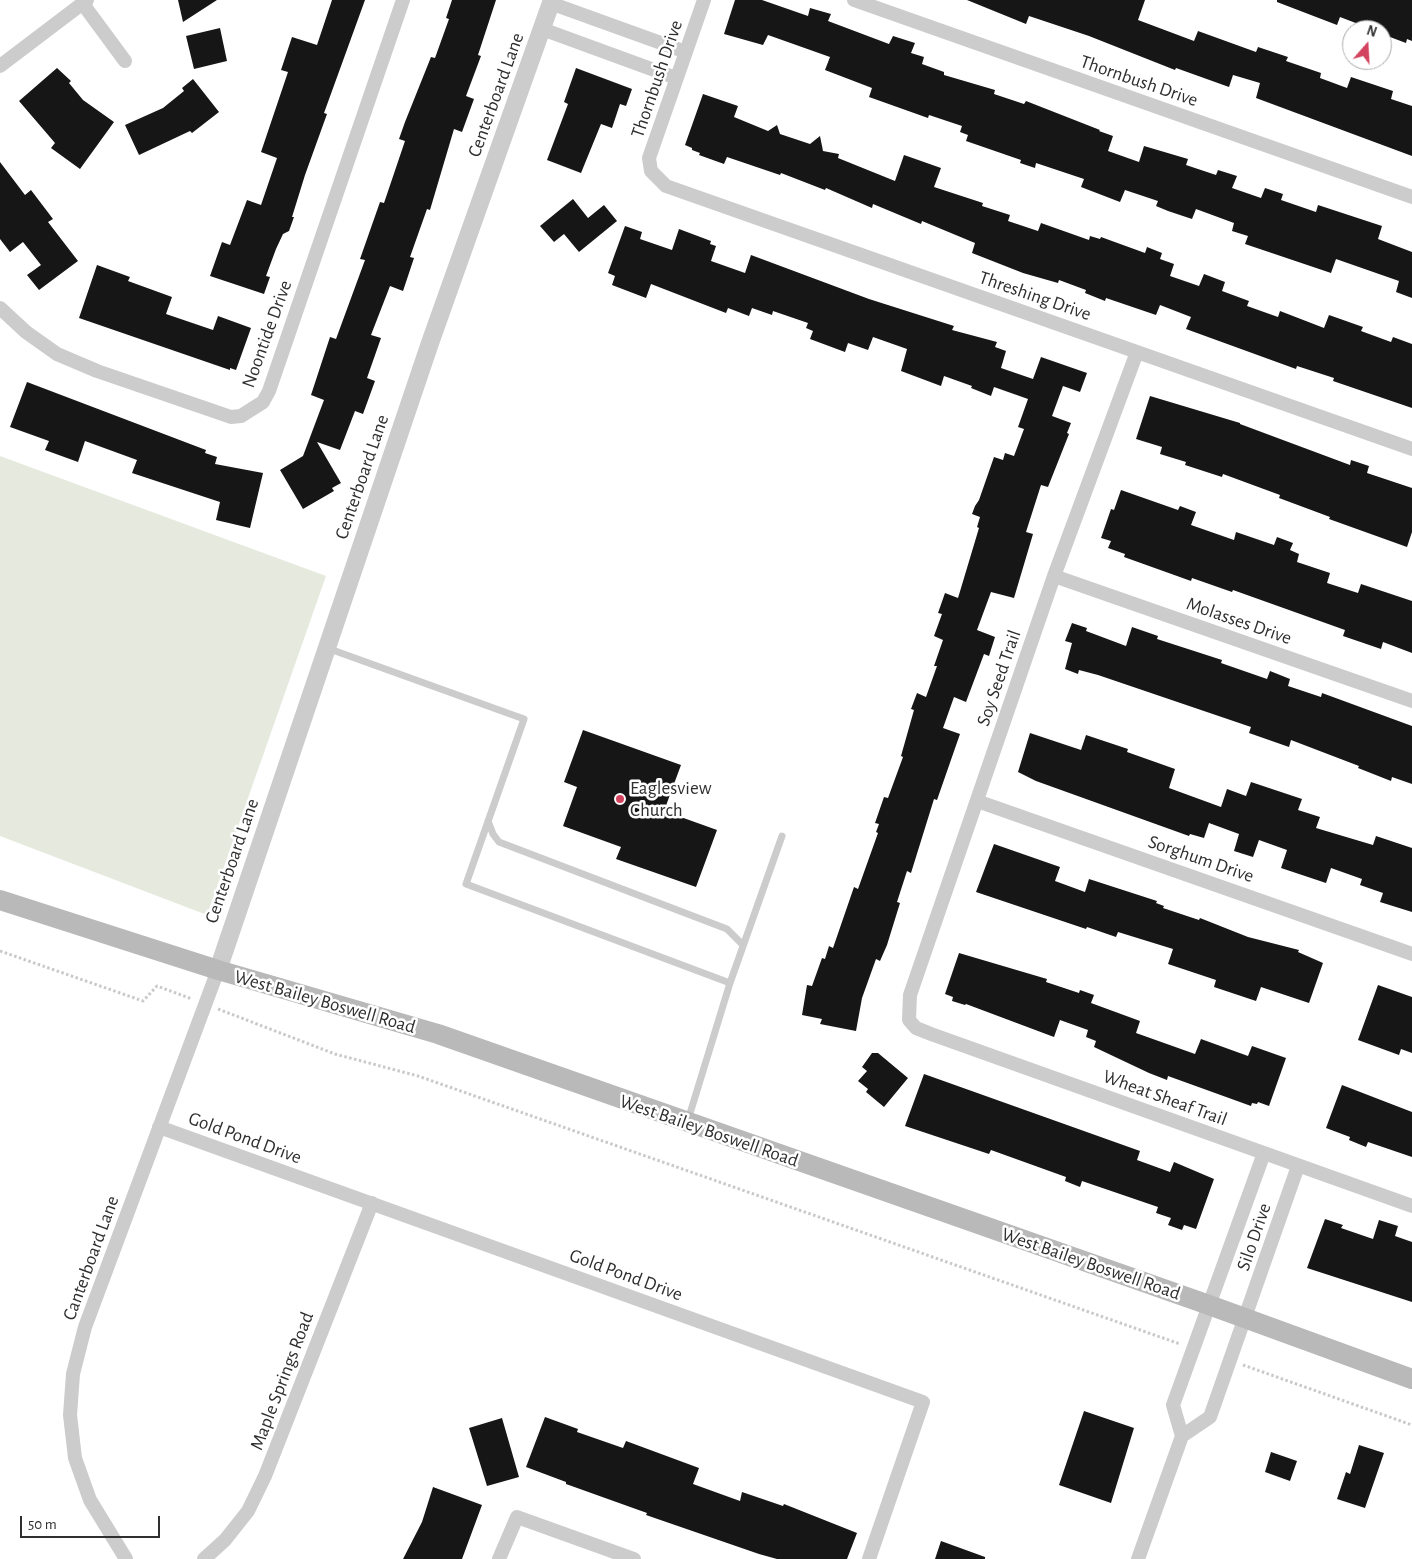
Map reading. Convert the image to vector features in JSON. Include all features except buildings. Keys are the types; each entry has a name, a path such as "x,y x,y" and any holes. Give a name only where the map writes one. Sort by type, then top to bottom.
{"main road":[{"name":"West Bailey Boswell Road","path":"0,900 218,970 438,1034 686,1123 1209,1305 1412,1379"}],"street":[{"name":"Noontide Drive","path":"0,308 26,332 57,354 97,371 231,417 240,416 263,402 269,391 404,0"},
{"name":"Thornbush Drive","path":"651,171 649,158 653,143 704,0"},
{"name":"Thornbush Drive","path":"854,0 1412,197"},
{"path":"0,66 85,2 125,61"},
{"path":"551,2 686,52"},
{"name":"Centerboard Lane","path":"218,970 430,343 551,2"},
{"path":"542,29 676,78"},
{"name":"Threshing Drive","path":"651,171 666,186 1412,449"},
{"name":"Soy Seed Trail","path":"909,1020 910,995 1054,576 1137,352"},
{"name":"Molasses Drive","path":"1054,576 1412,702"},
{"name":"Sorghum Drive","path":"977,800 1412,954"},
{"name":"Canterboard Lane","path":"126,1559 90,1500 74,1458 70,1415 73,1374 85,1327 218,970"},
{"name":"Wheat Sheaf Trail","path":"909,1020 916,1028 931,1034 1412,1206"},
{"name":"Gold Pond Drive","path":"159,1127 923,1402 869,1559"},
{"name":"Silo Drive","path":"1264,1153 1173,1405 1182,1436 1210,1417 1246,1320 1298,1166"},
{"name":"Maple Springs Road","path":"204,1559 225,1540 248,1510 264,1476 372,1203"},
{"path":"1138,1559 1182,1436"},
{"path":"499,1559 517,1517 634,1559"}],"lane":[{"path":"326,648 524,719 466,884 730,983"},
{"path":"488,821 492,834 499,842 727,929 743,945"},
{"path":"686,1123 730,983 782,836"}],"path":[{"path":"0,951 142,1002 158,986 335,1054 418,1076 1193,1348"},
{"path":"1230,1361 1412,1425"}],"shaded area":[{"path":"0,456 326,576 207,915 0,836"}],"place":[{"name":"Eaglesview Church","path":"620,799"}]}
